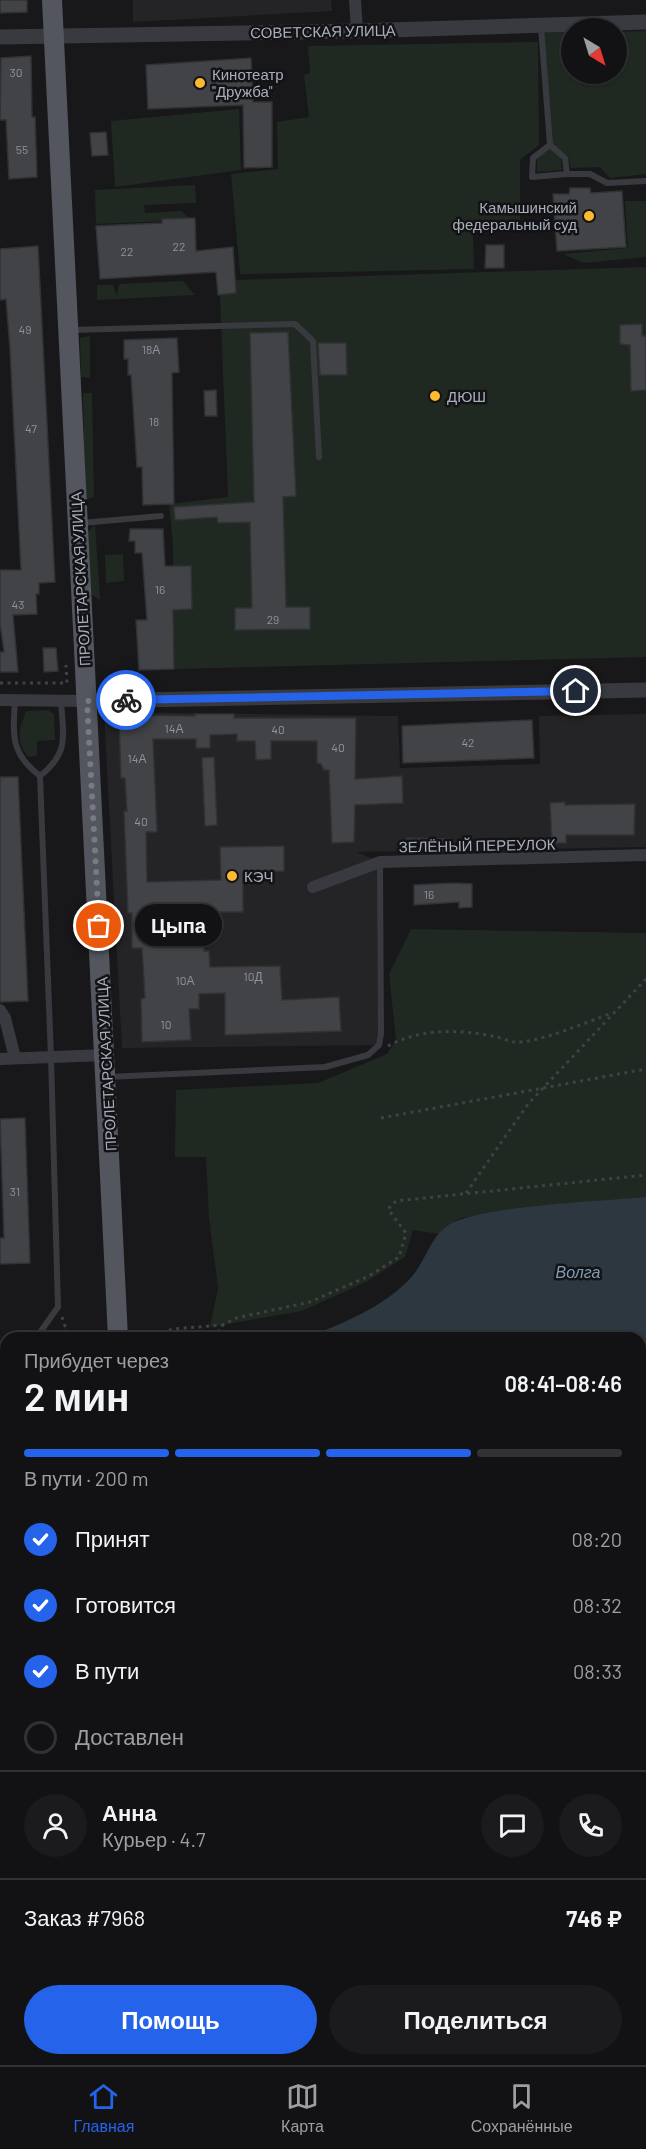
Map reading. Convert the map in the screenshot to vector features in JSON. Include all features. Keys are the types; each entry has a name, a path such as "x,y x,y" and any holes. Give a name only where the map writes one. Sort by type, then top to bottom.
{"main road":[{"name":"ПРОЛЕТАРСКАЯ УЛИЦА","path":"52,0 106,1055 118,1332"}],"street":[{"path":"355,0 357,31"},
{"name":"СОВЕТСКАЯ УЛИЦА","path":"0,37 357,31 646,22"},
{"path":"0,700 87,701 646,690"},
{"name":"ЗЕЛЁНЫЙ ПЕРЕУЛОК","path":"314,887 380,862 646,855"},
{"path":"0,1010 5,1018 15,1058"},
{"path":"0,1059 106,1055"}],"lane":[{"path":"541,25 550,145 565,158 567,174"},
{"path":"550,145 533,158 532,177 590,174 607,183 646,181"},
{"path":"68,330 295,324 313,341 320,457"},
{"path":"78,524 161,516"},
{"path":"15,700 13,736 17,751 27,766 40,776"},
{"path":"40,776 54,764 62,751 61,701"},
{"path":"40,776 58,1307 40,1332"},
{"path":"106,1077 325,1067 361,1058 377,1048 381,1034 380,862"}],"path":[{"path":"0,683 67,683 66,659"},
{"path":"465,1194 528,1104 646,979"},
{"path":"377,1048 407,1036 449,1030 515,1042 530,1041 615,1012"},
{"path":"381,1118 646,1069"},
{"path":"218,1332 236,1318 310,1302 369,1276 399,1257 406,1233 388,1209 396,1201 646,1175"},
{"path":"167,1332 172,1329 223,1326"},
{"path":"64,1332 67,1329"}],"shaded area":[{"path":"133,0 331,0 332,11 133,22"},
{"path":"646,31 646,174 610,178 600,167 571,168 568,156 552,145 543,33 561,32 561,84 627,84 627,32"},
{"path":"538,42 539,145 520,160 520,224 473,229 474,269 240,274 231,174 278,169 277,122 309,117 304,75 310,73 308,46"},
{"path":"239,109 241,170 115,187 111,121"},
{"path":"551,148 561,158 562,170 537,172 537,159"},
{"path":"195,185 196,203 144,205 145,213 182,211 190,220 96,224 95,190"},
{"path":"625,201 646,201 646,257 584,263 563,254 628,248"},
{"name":"ДЮШ","path":"646,267 646,657 174,669 173,545 169,504 228,497 220,295 236,293 236,280"},
{"path":"183,281 195,295 97,300 97,285 113,285 117,296 119,284"},
{"path":"90,336 90,378 81,377 80,338"},
{"path":"83,393 92,393 94,497 85,500"},
{"path":"95,524 100,600 91,594 88,532"},
{"path":"123,554 124,581 106,583 105,555"},
{"path":"48,710 54,714 55,740 37,741 37,756 29,757 20,741 26,711"},
{"path":"104,712 398,716 400,768 540,764 539,716 646,714 646,847 356,852 380,862 382,1045 122,1048"},
{"path":"411,929 646,933 646,1197 461,1218 446,1226 439,1234 413,1230 405,1257 366,1282 302,1311 210,1327 218,1288 209,1217 206,1157 175,1157 176,1090 318,1083 387,1054 396,1040 389,974"}],"water":[{"name":"Волга","path":"646,1197 646,1332 320,1332 363,1313 404,1285 414,1274 433,1242 447,1226 462,1219 511,1209"}],"building":[{"path":"0,0 27,0 27,12 0,13"},
{"path":"31,56 32,117 35,117 37,177 9,179 6,120 0,120 1,58"},
{"name":"Кинотеатр \"Дружба\"","path":"251,58 253,102 272,102 272,167 244,168 243,105 148,109 146,65"},
{"path":"106,132 108,155 92,156 90,133"},
{"name":"Камышинский федеральный суд","path":"570,188 590,188 591,193 622,191 626,247 557,251 553,194 569,194"},
{"path":"195,218 196,251 233,247 236,293 218,295 216,272 100,279 96,226 162,223 162,219"},
{"path":"486,245 504,245 504,268 485,268"},
{"path":"38,246 55,582 39,583 39,594 36,594 37,614 13,615 18,672 0,672 0,652 4,652 0,623 0,570 21,570 10,349 6,299 0,300 0,249"},
{"path":"642,324 642,336 646,336 646,390 631,391 630,345 620,344 620,325"},
{"path":"288,332 296,496 283,497 286,607 310,607 310,629 235,630 235,608 252,608 250,522 218,523 217,517 175,520 174,507 254,502 250,333"},
{"path":"177,338 179,372 172,373 174,504 143,505 142,467 137,467 131,375 128,375 128,359 124,359 124,340"},
{"path":"318,343 346,343 347,375 320,375"},
{"path":"216,390 217,416 205,416 204,391"},
{"path":"130,529 163,529 165,566 191,566 192,609 173,610 174,669 139,670 136,620 147,620 142,553 135,553 135,541 129,541"},
{"path":"43,648 56,648 58,671 44,672"},
{"path":"195,714 234,714 234,718 356,718 355,779 402,776 403,803 355,805 354,842 332,843 329,770 324,770 321,764 317,763 317,741 271,741 271,759 256,760 255,741 237,741 237,734 210,735 210,748 196,748 196,739 153,739 157,832 146,832 147,882 221,880 220,847 284,846 284,871 243,873 243,912 204,912 204,951 209,951 210,967 280,966 282,1000 339,997 341,1031 225,1035 225,993 199,994 199,1009 189,1009 191,1040 142,1042 141,999 145,998 142,948 132,948 132,913 128,913 124,811 127,811 125,778 121,778 119,720 124,715 195,716"},
{"path":"532,720 534,758 403,763 402,726"},
{"path":"214,757 217,825 205,826 202,758"},
{"path":"0,777 18,777 28,1001 0,1002"},
{"path":"565,802 565,805 635,804 634,835 566,835 566,843 552,843 550,803"},
{"path":"407,838 450,839 452,852 408,853"},
{"path":"472,884 472,907 459,908 459,902 414,905 414,885"},
{"path":"25,1118 30,1263 0,1264 0,1238 4,1238 0,1119"}],"way so far":[{"path":"99,926 87,701 126,700"}],"place":[{"name":"Кинотеатр \"Дружба\"","path":"200,83"},
{"name":"Камышинский федеральный суд","path":"589,216"},
{"name":"ДЮШ","path":"435,396"},
{"name":"КЭЧ","path":"232,876"},
{"name":"Цыпа","path":"99,926"}],"route":[{"path":"126,700 576,691"}]}
